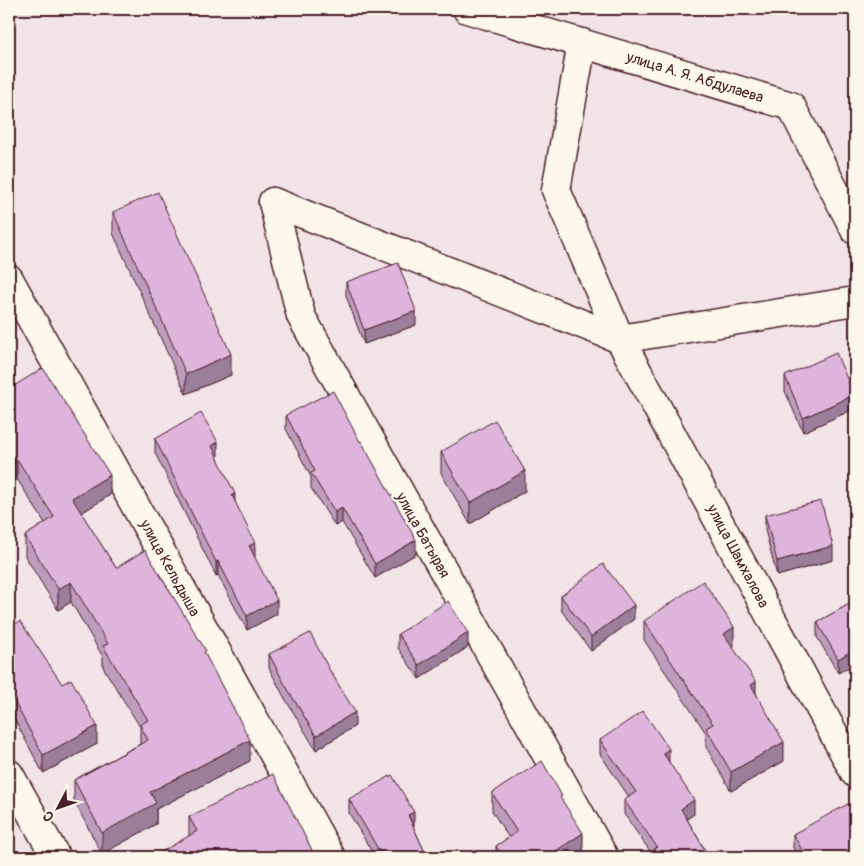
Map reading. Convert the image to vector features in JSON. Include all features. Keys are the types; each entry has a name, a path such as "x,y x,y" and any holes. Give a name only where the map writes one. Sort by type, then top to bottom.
{"street":[{"name":"улица А. Я. Абдулаева","path":"466,9 791,106 855,230"},
{"name":"улица Шамхалова","path":"582,43 556,190 620,339 855,772"},
{"name":"улица Батырая","path":"604,857 300,316 273,202 620,339"},
{"name":"улица Кельдыша","path":"9,278 331,857"},
{"path":"620,339 855,301"},
{"path":"9,774 56,857"}],"building":[{"path":"158,192 231,354 186,374 113,212"},
{"path":"398,263 416,311 364,330 346,282"},
{"path":"836,353 854,395 803,418 785,376"},
{"path":"43,368 110,475 72,498 116,568 145,550 206,651 204,652 250,740 150,792 156,803 102,833 74,780 148,740 140,725 148,720 103,646 108,644 71,582 58,589 25,536 54,517 17,459 9,464 9,389"},
{"path":"333,391 416,540 375,564 342,508 335,512 311,473 315,471 286,415"},
{"path":"201,413 218,442 212,446 235,494 232,495 255,543 249,546 277,600 247,616 218,561 216,562 155,439"},
{"path":"495,420 525,471 470,503 441,452"},
{"path":"821,501 833,546 777,561 765,515"},
{"path":"603,564 634,605 591,637 561,596"},
{"path":"703,581 734,627 724,634 756,682 751,685 784,742 731,772 706,728 713,724 644,621"},
{"path":"448,601 468,633 419,665 398,634"},
{"path":"855,601 855,649 838,659 817,622"},
{"path":"20,621 62,684 71,679 97,726 43,755 9,692 9,628"},
{"path":"310,633 355,712 316,736 269,654"},
{"path":"643,711 669,749 663,753 694,800 681,809 709,857 660,857 654,849 657,847 624,800 636,792 600,740"},
{"path":"542,761 562,796 560,797 583,833 547,857 503,857 496,846 517,832 492,793"},
{"path":"273,774 315,856 318,854 320,857 153,857 197,831 189,817"},
{"path":"392,775 414,812 408,815 427,857 375,857 381,854 349,799"},
{"path":"848,804 855,818 855,850 847,855 848,857 806,857 793,834"},
{"path":"9,842 17,857 9,857"}]}
